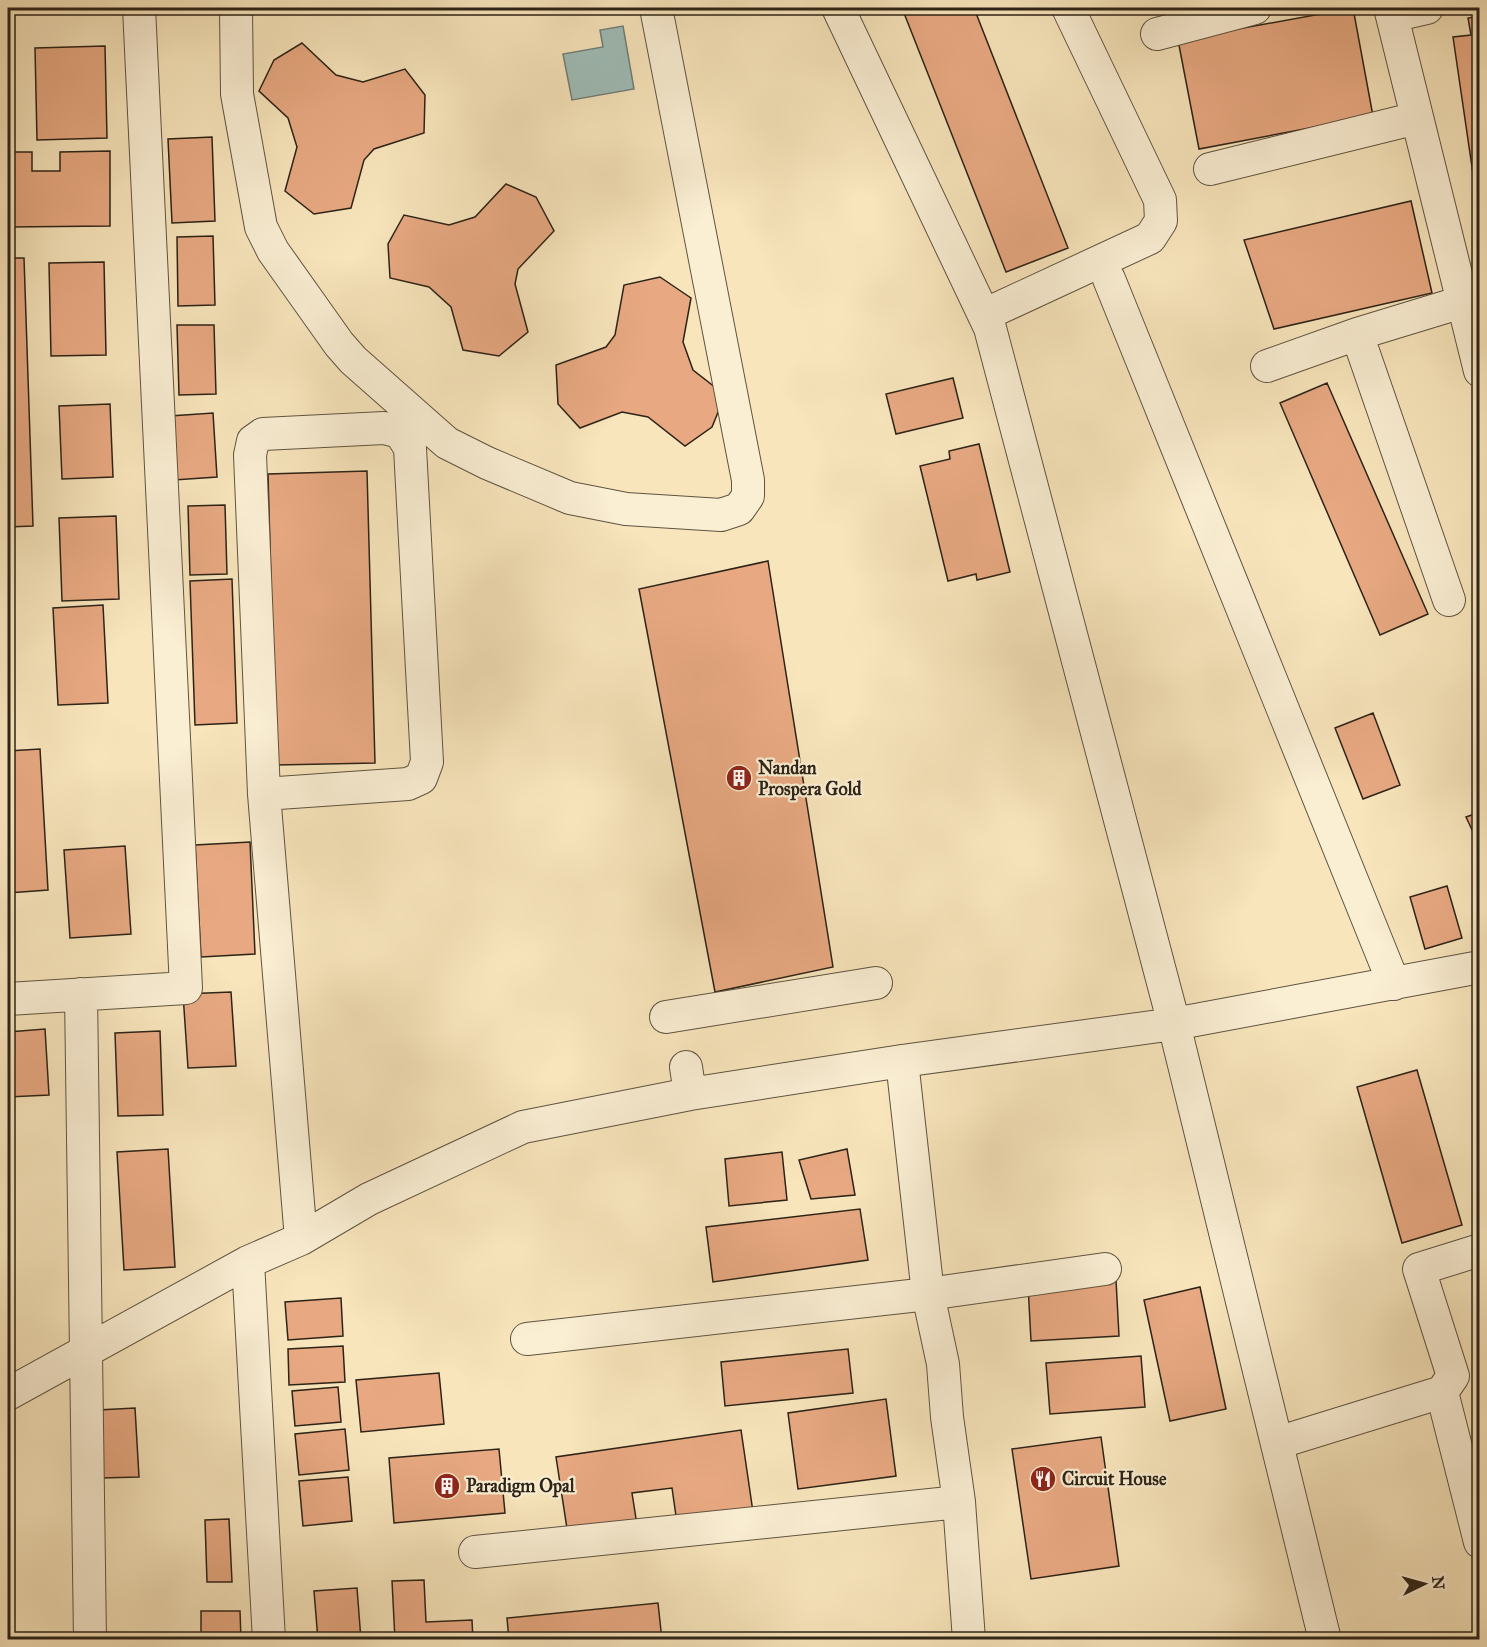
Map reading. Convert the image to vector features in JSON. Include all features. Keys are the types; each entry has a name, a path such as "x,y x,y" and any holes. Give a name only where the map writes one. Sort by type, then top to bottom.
{"street":[{"path":"8,999 186,988 139,8"},
{"path":"236,8 237,94 261,227 273,251 339,344 353,360 447,443 487,463 570,498 626,509 721,514 739,509 748,496 748,480 656,8"},
{"path":"838,8 990,328 1174,1024 1325,1640"},
{"path":"984,315 1150,238 1161,220 1160,200 1068,8"},
{"path":"1156,34 1255,8"},
{"path":"1427,8 1391,12 1479,371"},
{"path":"1210,169 1417,118"},
{"path":"1109,279 1394,984"},
{"path":"1267,366 1357,334 1462,302"},
{"path":"1357,334 1449,600"},
{"path":"264,794 408,784 421,778 427,762 410,448 400,432 384,428 263,434 253,441 250,455 264,794 301,1239"},
{"path":"8,1394 248,1262 301,1239 369,1199 522,1127 688,1081 869,1053 902,1061 1174,1024 1479,967"},
{"path":"666,1017 876,983"},
{"path":"81,994 90,1640"},
{"path":"902,1061 928,1294 943,1364 947,1417 959,1502 969,1640"},
{"path":"1277,1443 1442,1392 1453,1376 1419,1269 1479,1250"},
{"path":"248,1262 269,1640"},
{"path":"527,1339 928,1294 1105,1269"},
{"path":"1442,1392 1479,1542"},
{"path":"475,1552 959,1502"}],"water":[{"path":"623,26 634,89 572,100 563,54 603,47 600,30"}],"building":[{"path":"8,8 11,8 11,43 8,43"},
{"path":"902,8 974,8 1068,248 1006,272"},
{"path":"1353,8 1373,116 1199,149 1178,40"},
{"path":"1480,16 1480,173 1473,174 1453,37 1471,35 1468,18"},
{"path":"302,43 336,75 363,82 405,69 425,95 424,133 374,149 364,160 351,208 314,214 285,191 297,147 288,118 259,91 274,60"},
{"path":"105,46 107,138 37,140 35,48"},
{"path":"212,137 215,221 172,223 168,139"},
{"path":"110,151 110,226 8,227 8,152 32,152 32,171 60,171 60,152"},
{"path":"506,184 536,197 554,231 518,269 515,284 528,332 499,356 463,350 451,307 429,287 390,278 388,244 404,215 449,225 475,217"},
{"path":"1411,201 1432,293 1274,329 1244,240"},
{"path":"213,236 215,305 178,306 177,237"},
{"path":"8,258 24,258 33,526 8,527"},
{"path":"104,262 106,355 51,356 49,263"},
{"path":"660,277 691,298 683,342 693,370 725,395 712,427 685,446 648,417 622,412 580,428 558,404 556,365 606,347 615,335 624,285"},
{"path":"177,325 214,325 216,394 179,395"},
{"path":"953,378 963,418 896,434 886,394"},
{"path":"1327,383 1428,614 1380,635 1280,403"},
{"path":"110,404 113,477 62,479 59,406"},
{"path":"213,413 217,477 174,480 170,416"},
{"path":"979,444 1010,572 977,580 976,574 948,581 920,466 950,459 949,451"},
{"path":"367,471 375,763 276,765 268,474"},
{"path":"225,505 227,574 190,575 188,506"},
{"path":"116,516 119,599 62,601 59,518"},
{"name":"Nandan Prospera Gold","path":"768,561 833,967 715,992 639,589"},
{"path":"232,579 237,723 195,725 190,581"},
{"path":"103,605 108,703 58,705 53,608"},
{"path":"1373,713 1400,785 1363,799 1335,728"},
{"path":"40,749 48,890 8,893 8,751"},
{"path":"1480,812 1480,847 1466,817"},
{"path":"250,842 255,954 201,957 195,845"},
{"path":"125,846 131,934 70,938 64,850"},
{"path":"1447,886 1462,938 1425,949 1410,897"},
{"path":"231,992 236,1066 188,1068 183,994"},
{"path":"45,1029 49,1095 8,1097 8,1032"},
{"path":"160,1031 163,1115 118,1116 115,1033"},
{"path":"1417,1070 1462,1225 1402,1243 1357,1087"},
{"path":"168,1149 175,1267 124,1270 117,1152"},
{"path":"847,1149 855,1195 811,1199 799,1160"},
{"path":"782,1152 787,1200 729,1206 725,1159"},
{"path":"860,1209 868,1260 713,1282 706,1227"},
{"path":"1116,1280 1119,1336 1031,1341 1028,1285"},
{"path":"1200,1287 1226,1409 1170,1421 1144,1300"},
{"path":"341,1298 343,1336 288,1340 285,1302"},
{"path":"343,1346 345,1382 289,1385 288,1349"},
{"path":"848,1349 853,1393 725,1406 721,1362"},
{"path":"1141,1356 1145,1407 1050,1414 1046,1363"},
{"path":"439,1373 444,1424 361,1432 356,1380"},
{"path":"338,1387 341,1422 295,1426 292,1391"},
{"path":"886,1399 896,1476 798,1489 788,1413"},
{"path":"135,1408 139,1477 101,1478 98,1410"},
{"path":"345,1429 349,1470 299,1475 295,1434"},
{"path":"741,1430 753,1512 677,1523 672,1488 632,1493 637,1525 568,1535 556,1457"},
{"path":"1101,1437 1119,1566 1031,1579 1012,1449"},
{"name":"Paradigm Opal","path":"499,1449 505,1513 394,1523 389,1458"},
{"path":"348,1477 352,1521 303,1526 299,1481"},
{"path":"229,1519 232,1582 207,1582 205,1520"},
{"path":"424,1580 426,1622 472,1620 473,1640 395,1640 392,1581"},
{"path":"357,1588 361,1640 318,1640 314,1591"},
{"path":"658,1603 662,1640 509,1640 507,1618"},
{"path":"201,1611 240,1611 241,1640 201,1640"}],"place":[{"name":"Nandan Prospera Gold","path":"739,778"},
{"name":"Circuit House","path":"1043,1479"},
{"name":"Paradigm Opal","path":"447,1486"}]}
